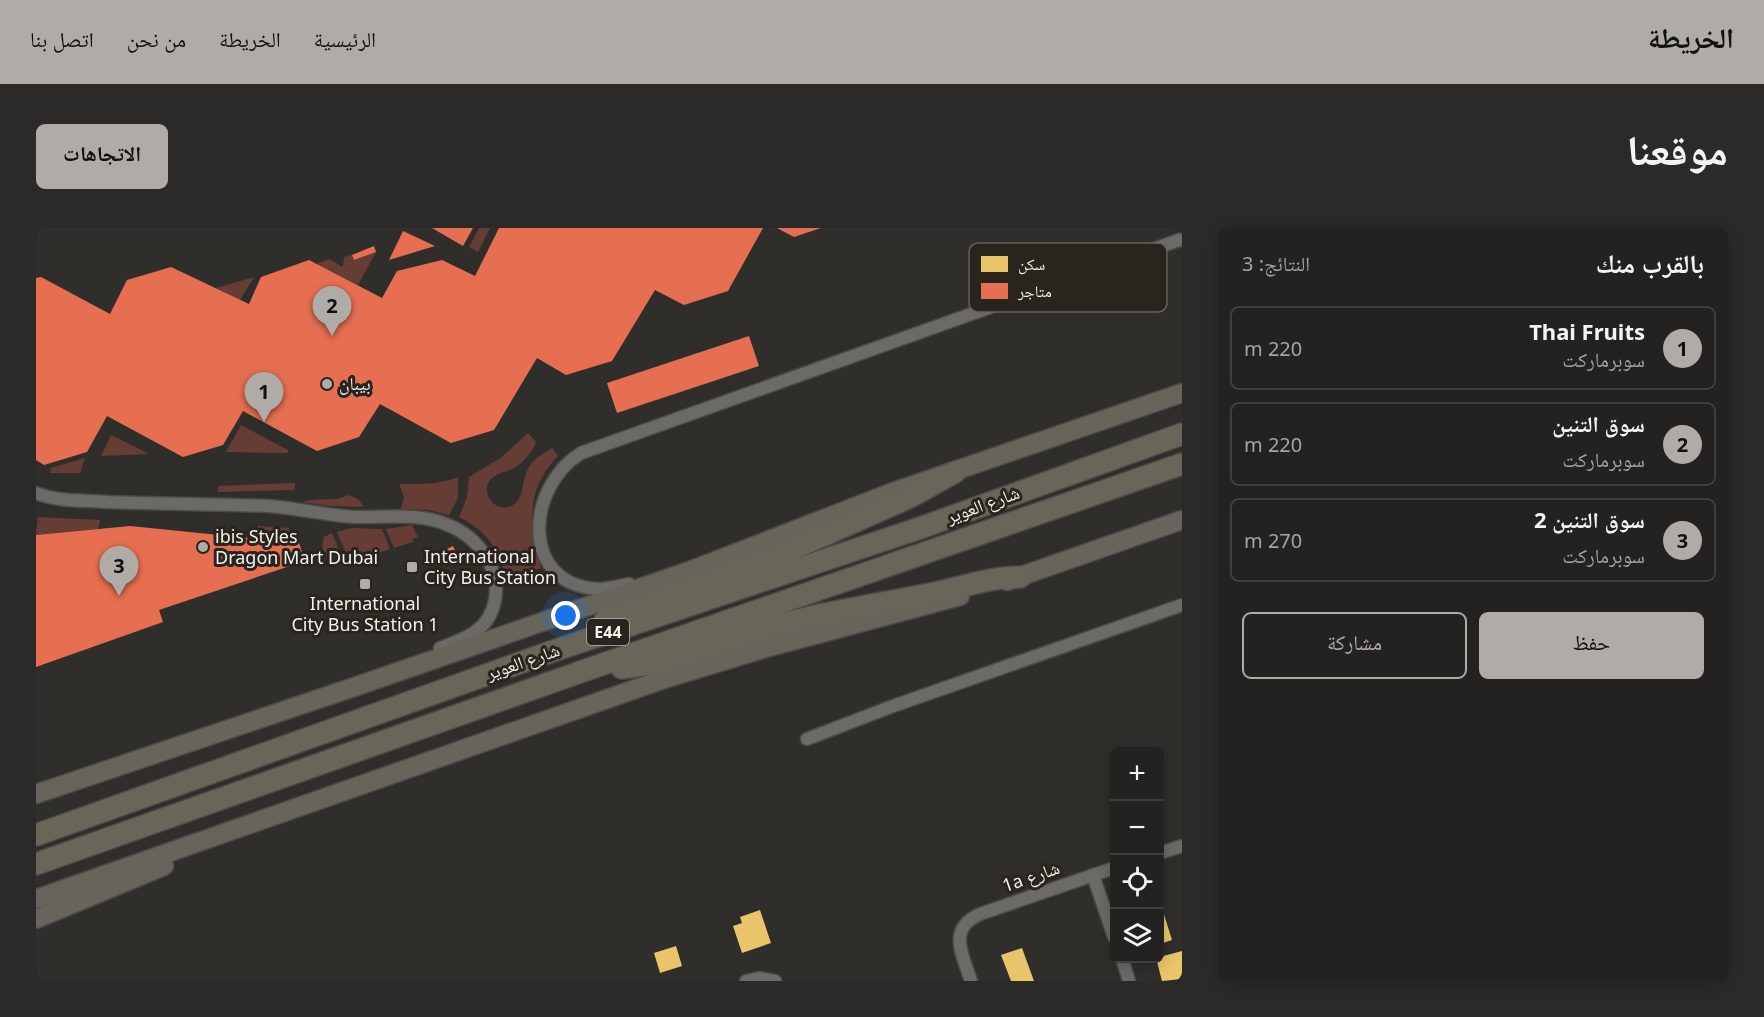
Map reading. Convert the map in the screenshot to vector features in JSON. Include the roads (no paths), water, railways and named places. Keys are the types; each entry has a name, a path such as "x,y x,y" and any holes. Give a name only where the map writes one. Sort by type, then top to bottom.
{"highway":[{"name":"شارع العوير","path":"36,835 556,650 920,528 1182,434"},
{"name":"شارع العوير","path":"36,864 586,670 1182,464"},
{"path":"556,650 597,623 791,550 910,497 955,472"},
{"path":"586,670 652,663 816,615 993,579 1020,577"}],"main road":[{"path":"36,794 692,570 893,492 1182,393"},
{"path":"36,899 309,805 536,723 714,663 814,634 934,604 1020,577 1182,520"},
{"path":"36,919 309,805"}],"street":[{"path":"1167,244 1182,239"},
{"path":"692,570 606,588 589,588 566,579 549,563 541,541 539,522 541,504 550,484 572,459 600,445 976,312"},
{"path":"36,493 48,497 80,500 268,506 351,517 412,516 448,525 465,534 481,549 494,574 495,599 487,620 472,635 391,668 360,685"},
{"path":"807,740 893,706 1182,605"},
{"path":"1164,852 1182,846"},
{"name":"1a شارع","path":"971,981 960,943 962,926 968,920 1110,869"},
{"path":"1093,875 1110,925"},
{"path":"1124,963 1130,981"},
{"path":"746,981 759,978 775,980"}],"place":[{"name":"سوق التنين","path":"332,336"},
{"name":"بيبان","path":"327,384"},
{"name":"Thai Fruits","path":"264,422"},
{"name":"ibis Styles Dragon Mart Dubai","path":"203,547"},
{"name":"International City Bus Station","path":"412,567"},
{"name":"International City Bus Station 1","path":"365,584"},
{"name":"سوق التنين 2","path":"119,596"}]}
